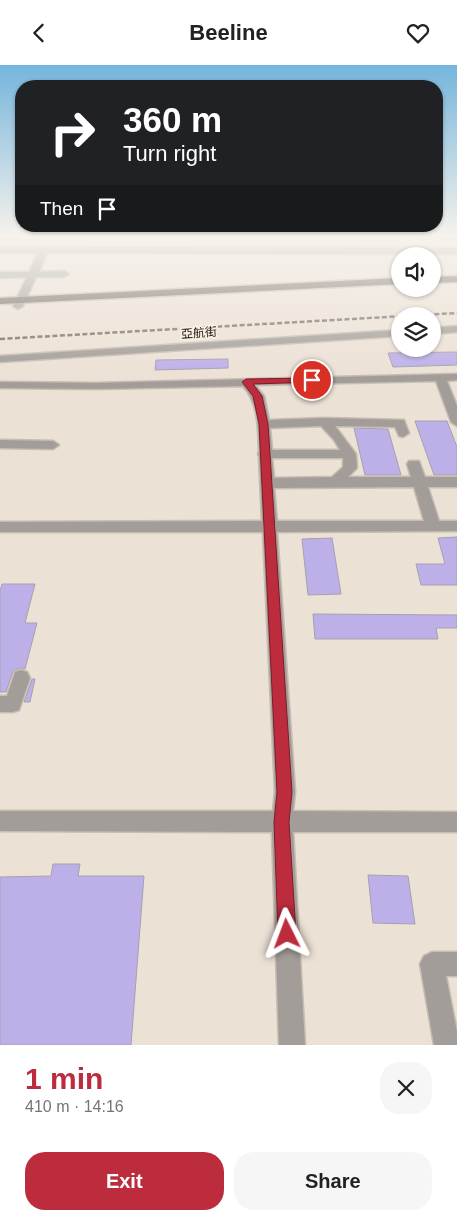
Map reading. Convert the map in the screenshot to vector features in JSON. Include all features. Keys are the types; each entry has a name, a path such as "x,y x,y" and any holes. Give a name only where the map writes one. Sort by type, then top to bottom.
{"main road":[{"path":"0,307 19,303 370,283"},
{"path":"441,286 457,285"},
{"path":"0,301 19,303 391,287"}],"street":[{"path":"19,303 28,283"},
{"path":"441,330 457,329"},
{"name":"亞航街","path":"0,359 391,334"},
{"path":"440,377 457,422"},
{"path":"0,385 97,386 457,377"},
{"path":"246,382 258,396 264,424 264,454 270,526 284,792 282,822 292,1045"},
{"path":"264,424 324,422 400,423 403,433"},
{"path":"324,422 337,435 350,453 350,468 335,482"},
{"path":"0,445 53,445"},
{"path":"264,454 350,453"},
{"path":"414,464 433,526"},
{"path":"266,483 457,482"},
{"path":"0,527 457,526"},
{"path":"0,704 13,704 21,677"},
{"path":"0,821 457,822"},
{"path":"447,1045 432,964 457,964"}],"building":[{"path":"441,352 457,352 457,365 393,367 388,353 391,353 391,357 441,357"},
{"path":"228,359 228,368 155,370 156,360"},
{"path":"415,421 447,421 457,447 457,475 434,475"},
{"path":"354,428 388,429 401,475 365,475"},
{"path":"457,537 457,585 421,585 416,564 445,564 438,538"},
{"path":"332,538 341,594 308,595 302,539"},
{"path":"2,584 35,584 25,623 37,623 25,669 20,668 13,671 6,692 0,692 0,591"},
{"path":"313,614 457,615 457,628 436,628 438,639 315,639"},
{"path":"32,679 35,679 30,702 24,702"},
{"path":"53,864 80,864 78,876 144,876 131,1045 0,1045 0,877 51,876"},
{"path":"368,875 408,876 415,924 373,923"}],"railway":[{"path":"0,339 457,313"}],"route":[{"path":"287,934 282,822 284,792 270,526 264,454 264,424 258,396 246,382 312,380"}]}
